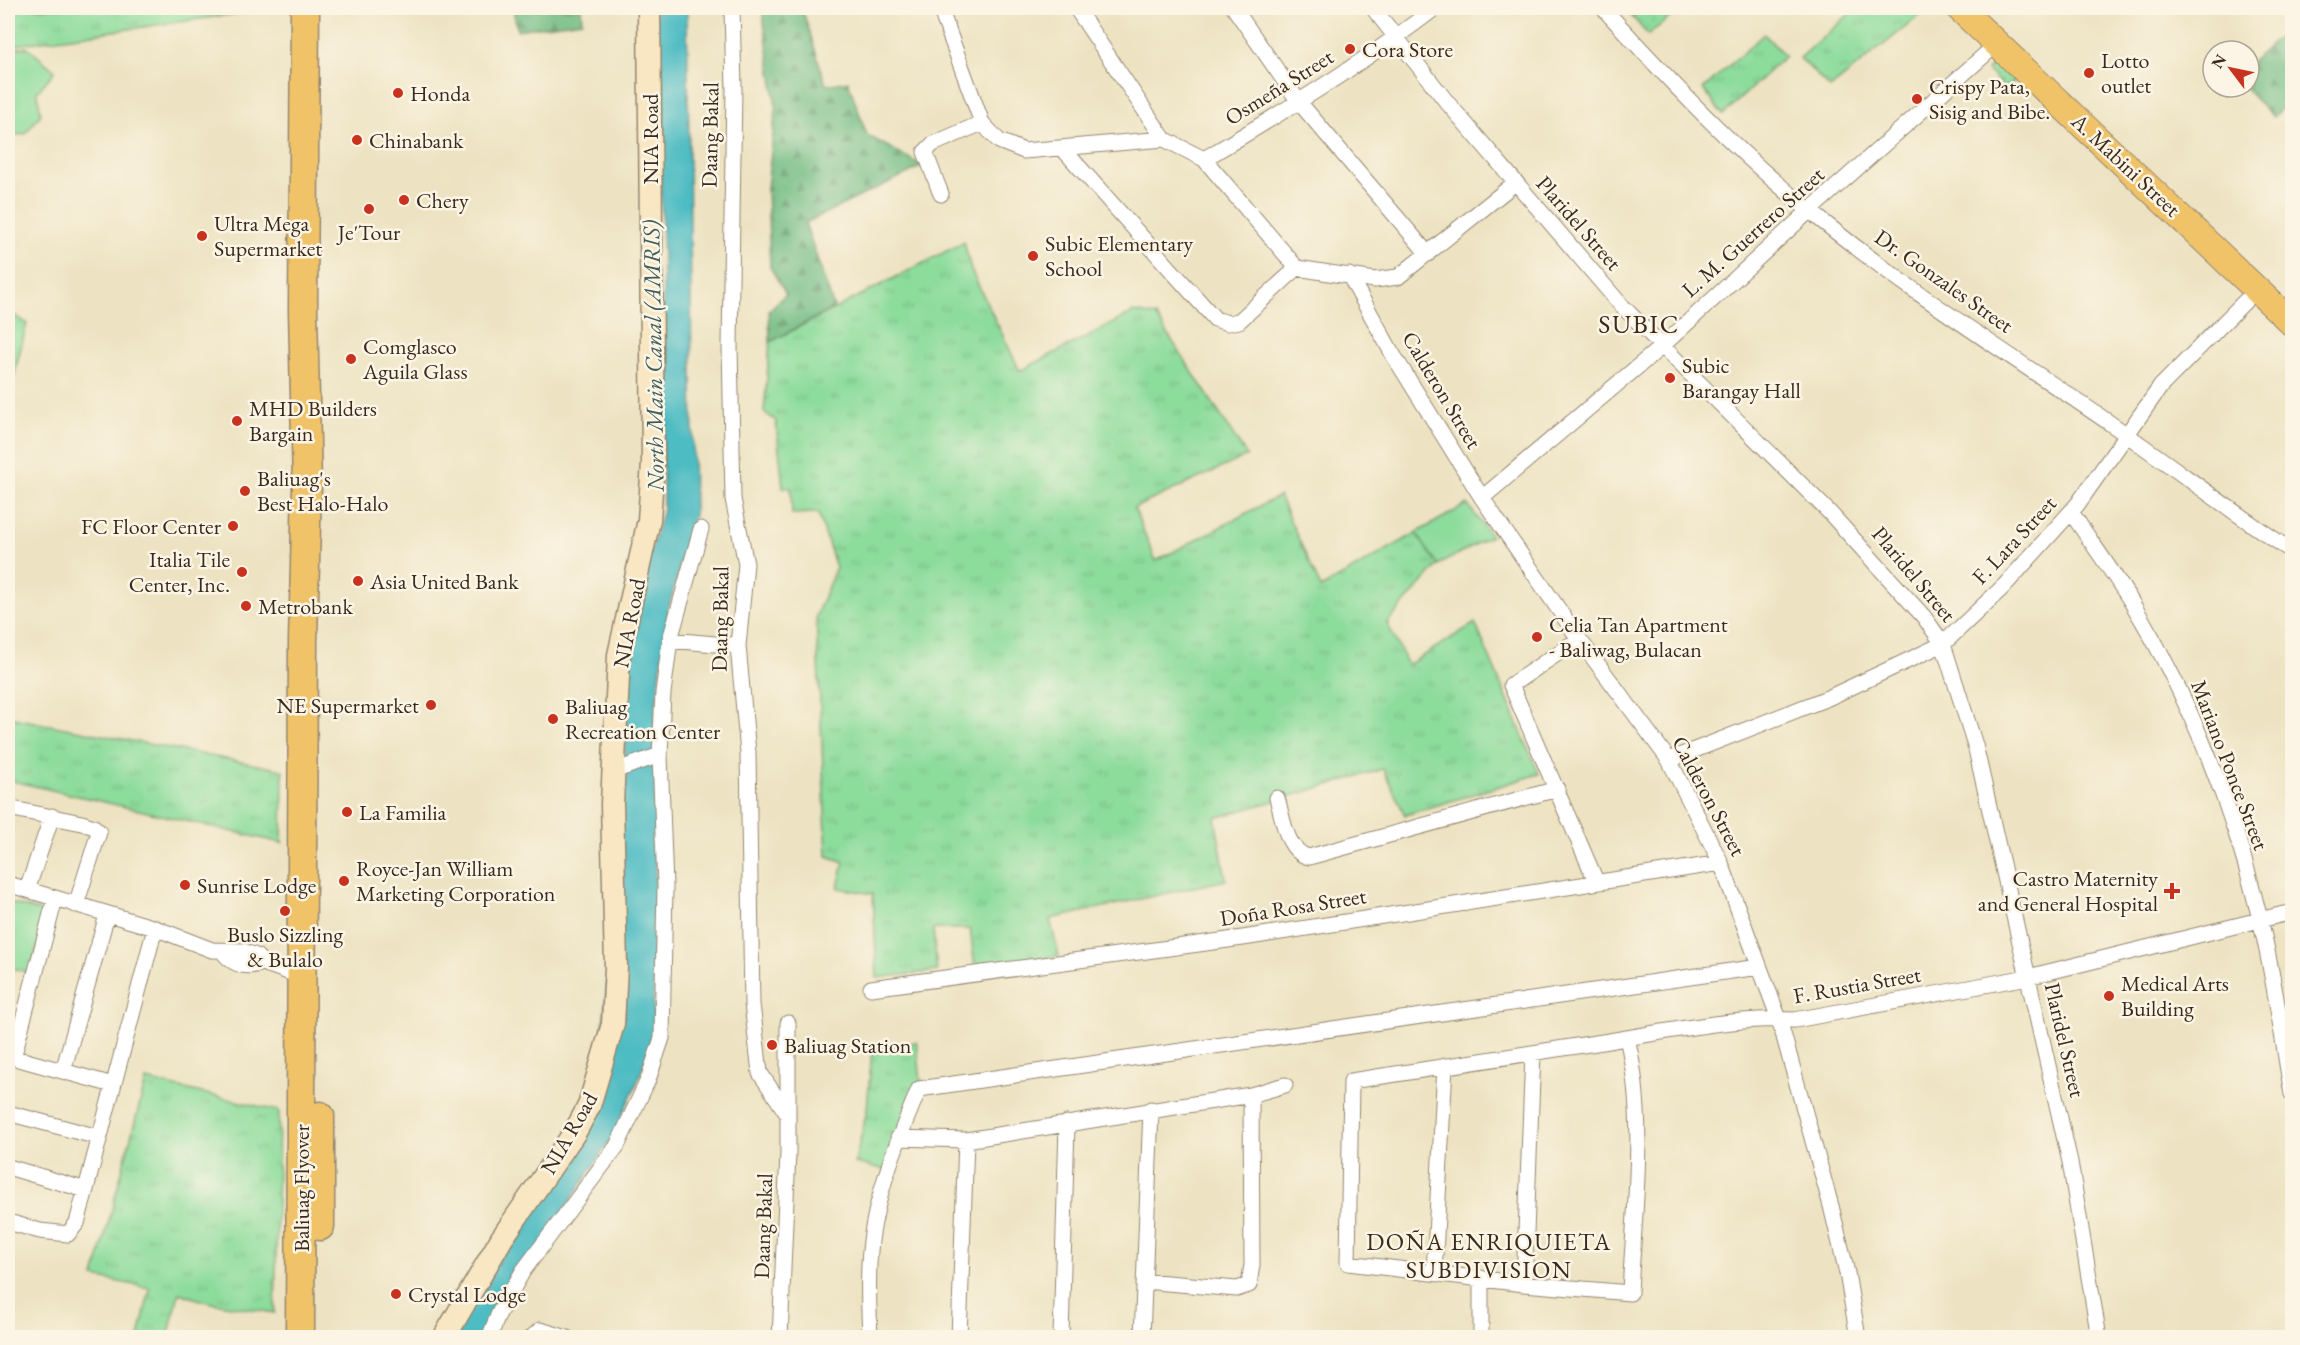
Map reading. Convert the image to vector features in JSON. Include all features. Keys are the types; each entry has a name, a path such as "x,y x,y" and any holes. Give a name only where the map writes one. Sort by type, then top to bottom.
{"highway":[{"name":"Baliuag Flyover","path":"300,1338 303,640 307,486 303,310 305,8"},
{"path":"286,1338 287,1053 302,1038 318,1062 319,1338"}],"main road":[{"name":"A. Mabini Street","path":"1959,8 2292,322"}],"street":[{"name":"NIA Road","path":"444,1338 502,1238 589,1106 599,1077 614,1013 616,967 611,847 622,770 619,655 649,520 653,463 649,8"},
{"name":"Daang Bakal","path":"732,8 734,89 730,346 733,499 746,564 738,646 748,753 752,1004 760,1073 788,1115"},
{"path":"940,8 982,123 999,141 1024,151 1164,139"},
{"path":"1076,8 1164,139 1204,159 1297,268 1387,280 1398,277 1515,183"},
{"path":"1234,8 1299,102 1428,254"},
{"name":"Plaridel Street","path":"1373,8 1515,183 1621,305 1829,512 1904,594 1943,644 1975,745 2070,1162 2099,1338"},
{"name":"Osmeña Street","path":"1204,159 1299,102 1396,38 1435,8"},
{"name":"Dr. Gonzales Street","path":"1603,8 1713,122 1809,211 1895,277 2127,435 2227,509 2292,551"},
{"name":"L. M. Guerrero Street","path":"1482,498 1661,347 1809,211 1998,43"},
{"path":"941,194 925,152 933,144 982,123"},
{"path":"1063,149 1215,319 1228,323 1239,321 1297,268"},
{"name":"Calderon Street","path":"1350,275 1392,353 1482,498 1579,639 1669,760 1721,863 1779,1019 1831,1206 1847,1273 1858,1338"},
{"name":"F. Lara Street","path":"1669,760 1830,697 1943,644 2004,586 2071,512 2161,386 2257,289"},
{"name":"Mariano Ponce Street","path":"2071,512 2132,604 2176,686 2238,842 2260,920 2292,1094"},
{"path":"489,1338 499,1312 523,1271 617,1146 648,1080 662,1038 664,886 655,757 670,640 701,529"},
{"path":"1579,639 1511,685 1596,881"},
{"path":"670,640 738,646"},
{"path":"622,770 655,757"},
{"path":"1277,798 1293,848 1300,855 1309,857 1557,789"},
{"path":"8,808 82,823 94,827 99,832 76,905"},
{"path":"27,890 52,816"},
{"name":"Doña Rosa Street","path":"871,987 1243,938 1721,863"},
{"path":"8,884 155,928 223,952 231,962 250,968 262,963 302,977"},
{"path":"55,899 10,1057 112,1084"},
{"name":"F. Rustia Street","path":"1434,1273 1348,1263 1351,1081 1759,1019 1795,1020 2028,977 2292,912"},
{"path":"63,1071 107,915"},
{"path":"8,1222 40,1231 68,1234 77,1223 155,928"},
{"path":"870,1338 870,1249 898,1138 919,1089 1759,967"},
{"name":"Daang Bakal","path":"780,1338 788,1115 788,1023"},
{"path":"1445,1066 1434,1273 1524,1284 1630,1293 1636,1161 1636,1089 1627,1038"},
{"path":"1524,1284 1533,1053"},
{"path":"898,1138 966,1140 1251,1095 1285,1085"},
{"path":"1144,1281 1237,1289 1249,1285 1252,1279 1251,1095"},
{"path":"1142,1338 1151,1109"},
{"path":"8,1113 98,1137"},
{"path":"1061,1338 1067,1124"},
{"path":"960,1338 966,1140"},
{"path":"8,1167 86,1190"},
{"path":"1481,1278 1481,1338"},
{"path":"531,1338 540,1330 567,1338"}],"green space":[{"path":"8,8 278,8 8,46"},
{"path":"513,8 581,8 582,21 517,30"},
{"path":"762,8 802,8 826,85 848,81 867,135 923,166 805,223 834,308 770,342 769,310 786,294 770,267 767,188 776,106"},
{"path":"1637,8 1667,8 1673,15 1648,35 1630,14"},
{"path":"1856,8 1929,8 1830,88 1800,58"},
{"path":"2292,25 2292,98 2273,117 2256,99 2261,99 2261,53"},
{"path":"1764,34 1785,56 1723,115 1703,89"},
{"path":"27,47 55,71 37,92 41,114 25,134 8,136 8,49"},
{"path":"1996,60 2017,79 2006,89 1987,70"},
{"path":"964,242 971,270 1020,371 1134,312 1156,316 1247,456 1134,508 1156,561 1279,496 1321,588 1416,533 1438,565 1387,623 1408,665 1475,623 1539,774 1405,815 1383,769 1215,818 1226,880 1050,919 1059,956 975,967 970,929 933,929 937,971 877,978 873,894 838,888 844,862 827,856 816,616 836,567 818,513 792,514 791,488 783,487 776,421 764,412 770,342"},
{"path":"8,312 27,323 8,400"},
{"path":"1467,504 1491,536 1438,565 1416,533"},
{"path":"8,717 283,770 282,843 8,780"},
{"path":"8,902 47,913 30,973 8,967"},
{"path":"917,1042 921,1082 886,1170 855,1163 867,1110 872,1049"},
{"path":"146,1080 279,1111 275,1313 207,1302 179,1293 168,1337 139,1337 150,1288 94,1277"}],"water":[{"name":"North Main Canal (AMRIS)","path":"656,8 687,8 694,515 669,606 655,715 653,1037 638,1081 612,1137 482,1337 451,1338 596,1104 620,844 631,623 663,509 663,263"}],"place":[{"name":"Cora Store","path":"1350,49"},
{"name":"Lotto outlet","path":"2089,73"},
{"name":"Honda","path":"398,93"},
{"name":"Crispy Pata, Sisig and Bibe.","path":"1917,99"},
{"name":"Chinabank","path":"357,140"},
{"name":"Chery","path":"404,200"},
{"name":"Je'Tour","path":"369,209"},
{"name":"Ultra Mega Supermarket","path":"202,236"},
{"name":"Subic Elementary School","path":"1033,256"},
{"name":"Comglasco Aguila Glass","path":"351,359"},
{"name":"Subic Barangay Hall","path":"1670,378"},
{"name":"MHD Builders Bargain","path":"237,421"},
{"name":"Baliuag's Best Halo-Halo","path":"245,491"},
{"name":"FC Floor Center","path":"233,526"},
{"name":"Italia Tile Center, Inc.","path":"242,572"},
{"name":"Asia United Bank","path":"358,581"},
{"name":"Metrobank","path":"246,606"},
{"name":"Celia Tan Apartment - Baliwag, Bulacan","path":"1537,637"},
{"name":"NE Supermarket","path":"431,705"},
{"name":"Baliuag Recreation Center","path":"553,719"},
{"name":"La Familia","path":"347,812"},
{"name":"Royce-Jan William Marketing Corporation","path":"344,881"},
{"name":"Sunrise Lodge","path":"185,885"},
{"name":"Castro Maternity and General Hospital","path":"2172,891"},
{"name":"Buslo Sizzling & Bulalo","path":"285,911"},
{"name":"Medical Arts Building","path":"2109,996"},
{"name":"Baliuag Station","path":"772,1045"},
{"name":"Crystal Lodge","path":"396,1294"}],"district":[{"name":"SUBIC","path":"1639,324"},
{"name":"DOÑA ENRIQUIETA SUBDIVISION","path":"1489,1255"}]}
